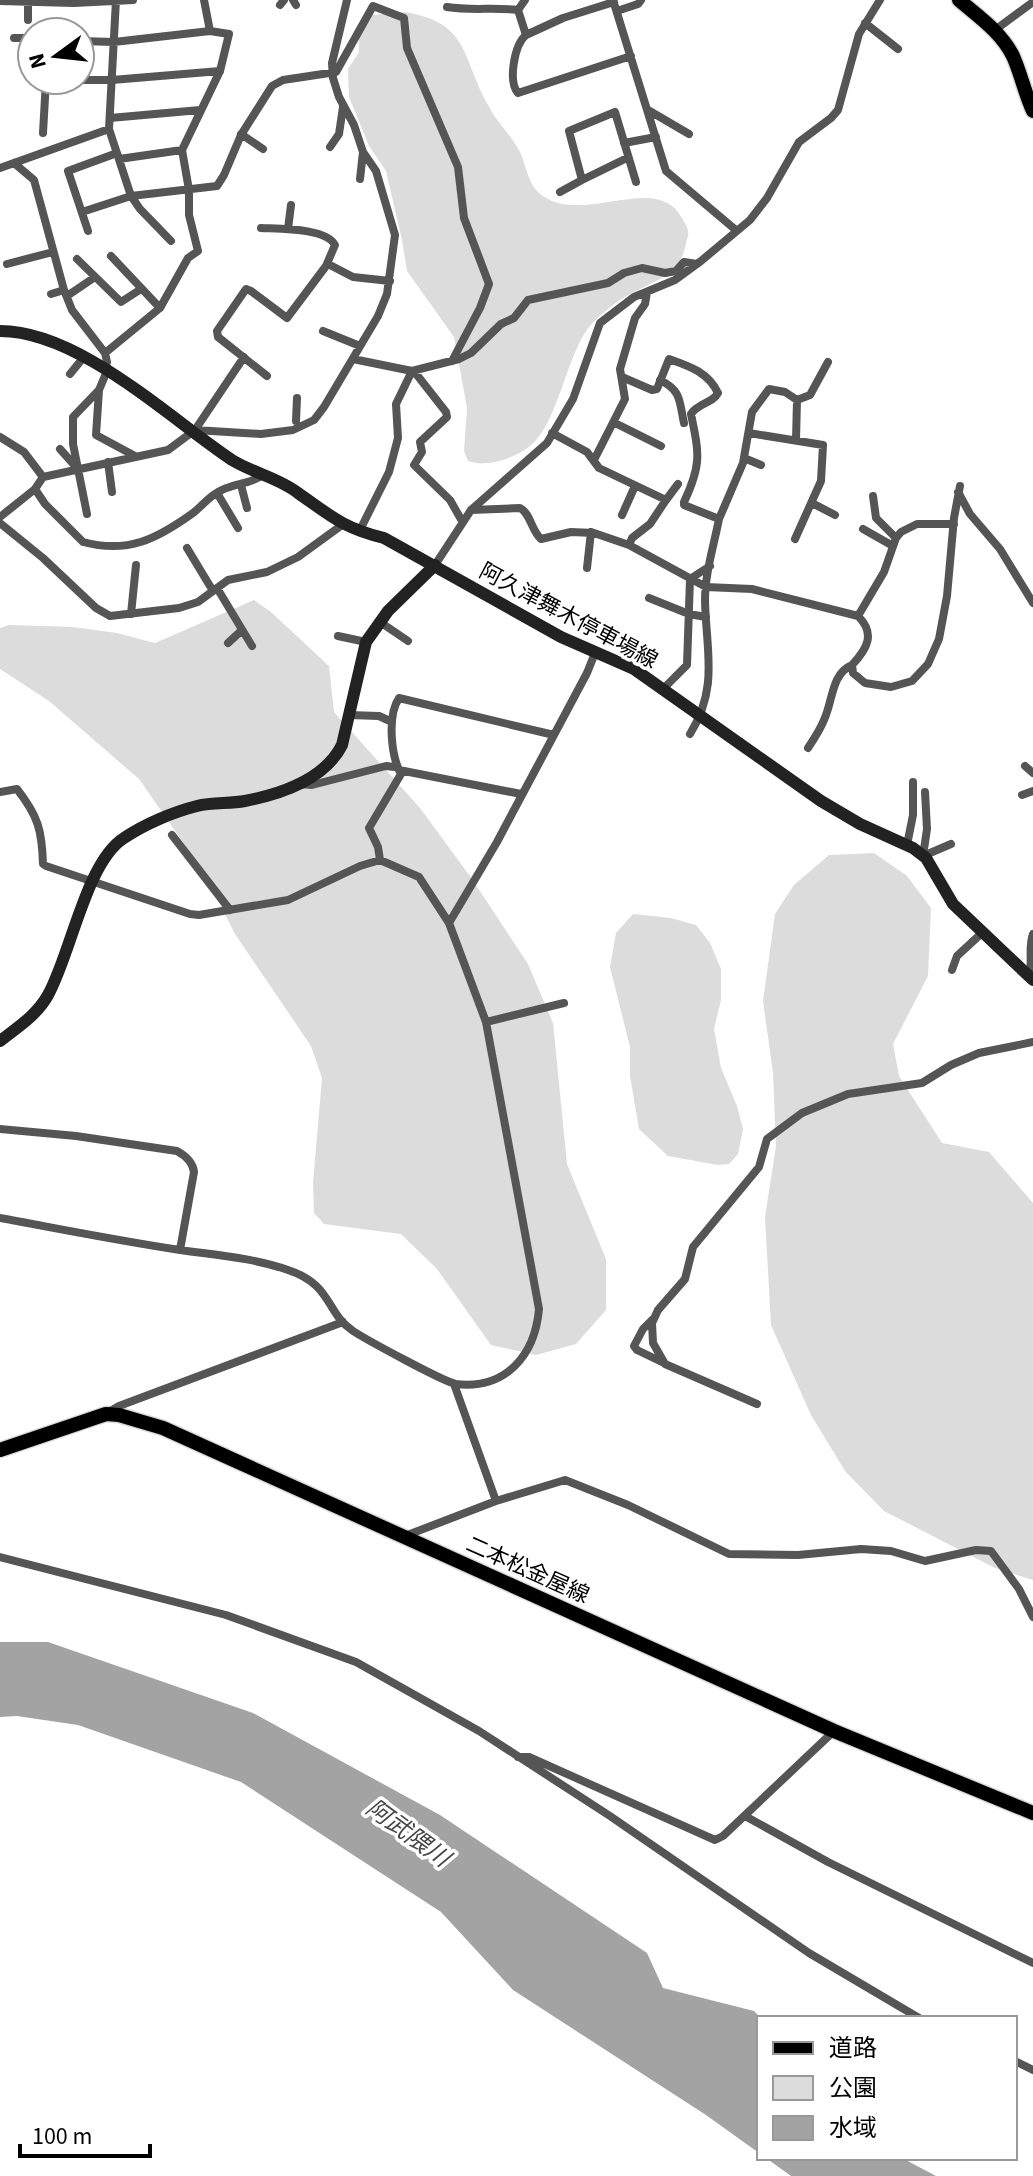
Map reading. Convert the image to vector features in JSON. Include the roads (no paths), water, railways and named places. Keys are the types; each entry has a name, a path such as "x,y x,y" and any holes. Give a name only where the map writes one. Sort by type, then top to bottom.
{"main road":[{"path":"959,0 995,30 1013,55 1033,111"},
{"name":"阿久津舞木停車場線","path":"0,331 18,331 44,337 106,370 195,430 230,458 297,491 342,525 384,538 517,613 595,653 634,669 821,801 923,856 953,904 1031,978"},
{"path":"0,1041 30,1017 47,997 64,964 92,881 115,845 124,837 172,814 198,806 245,801 297,784 335,759 342,745 366,642 380,622 435,565"},
{"path":"0,1450 106,1414"},
{"name":"二本松金屋線","path":"106,1414 163,1428 834,1731 1033,1813"}],"street":[{"path":"0,1 133,0"},
{"path":"204,0 210,31"},
{"path":"195,430 261,434 304,426 314,420 378,316 387,294 395,235 379,179 363,152 332,73 334,50 347,0"},
{"path":"518,10 525,0"},
{"path":"631,56 518,93 513,90 517,46 526,35 563,18 615,4 638,4 641,0"},
{"path":"435,565 471,510 537,454 552,433 573,399 596,328 617,308 667,285 697,264 750,220 767,198 799,142 838,110 859,34 880,0"},
{"path":"115,1 109,129 131,196 171,241"},
{"path":"995,30 1033,2"},
{"path":"615,4 666,171 737,231"},
{"path":"82,212 131,196 218,185 241,134 275,83 332,73 343,62 373,6 404,18 407,48 458,167 464,218 489,284 452,361"},
{"path":"447,7 476,11 501,8 518,10"},
{"path":"518,10 526,35"},
{"path":"865,23 898,49"},
{"path":"96,41 210,31 229,34 220,71 182,150 189,190 189,215 198,251 188,258 160,308 105,353"},
{"path":"96,80 220,71"},
{"path":"43,133 45,96"},
{"path":"330,147 339,134 343,106"},
{"path":"110,118 200,110"},
{"path":"648,110 689,134"},
{"path":"582,180 569,131 615,112 636,182"},
{"path":"0,168 109,129"},
{"path":"241,134 263,149"},
{"path":"624,143 656,137"},
{"path":"88,231 68,171 118,156 182,150"},
{"path":"360,179 363,152"},
{"path":"560,192 627,158"},
{"path":"14,163 34,180 72,310 105,353 107,362 99,390 96,435 135,456"},
{"path":"288,229 291,205"},
{"path":"261,228 320,234 333,240 335,247 328,264 287,318 246,289 217,331 217,335 267,376"},
{"path":"7,264 53,252"},
{"path":"111,256 160,308"},
{"path":"77,259 121,302 141,289"},
{"path":"353,359 412,371 452,361 471,353 501,324 514,318 528,300 608,283 642,268 665,273 676,271 684,262 697,264"},
{"path":"328,264 353,277 390,281"},
{"path":"51,294 66,293 95,277"},
{"path":"594,460 625,399 620,369 635,318 645,304 647,292"},
{"path":"323,331 360,346"},
{"path":"0,517 35,489 43,477 168,450 195,430 244,357"},
{"path":"70,374 83,358"},
{"path":"622,377 652,390 657,389 669,359 700,372 713,384 718,393 715,398 699,404 691,414 699,452 695,476 684,505 719,519"},
{"path":"797,400 810,395 828,362"},
{"path":"412,371 437,399 447,417 420,442 422,452 414,465 450,500 462,521"},
{"path":"359,532 389,472 398,438 396,404 412,371"},
{"path":"660,380 678,392 684,423"},
{"path":"690,734 701,716 710,681 706,587 719,519 744,458 752,412 769,389 785,392 797,400"},
{"path":"87,514 73,444 73,417 99,390"},
{"path":"296,421 297,398"},
{"path":"796,440 797,400"},
{"path":"615,423 661,446"},
{"path":"552,433 587,452 599,468 666,500"},
{"path":"749,433 823,445 821,481 795,539"},
{"path":"0,437 24,452 43,477"},
{"path":"60,449 78,469"},
{"path":"744,458 761,465"},
{"path":"108,462 112,492"},
{"path":"35,489 45,504 83,542 114,545 146,542 191,514 217,493 251,483 263,475"},
{"path":"629,545 632,538 650,524 678,484"},
{"path":"241,485 247,508"},
{"path":"622,515 635,486"},
{"path":"852,665 857,678 883,688 912,681 926,668 939,639 947,596 959,488 970,514 1000,549 1033,603"},
{"path":"217,493 238,528"},
{"path":"873,496 878,523 894,542"},
{"path":"812,503 835,515"},
{"path":"471,510 523,509 536,535 544,539 571,532 591,532 629,545 706,587 752,589 858,616 868,626 865,647 837,680 825,719 808,748"},
{"path":"0,523 103,614 110,616 179,608 198,602 228,580 267,572 298,557 342,525"},
{"path":"858,616 884,572 894,542 905,528 917,524 954,524"},
{"path":"863,529 894,542"},
{"path":"587,568 591,532"},
{"path":"187,548 238,619 241,631 252,646"},
{"path":"131,614 136,565"},
{"path":"690,579 710,566"},
{"path":"663,689 687,665 690,579"},
{"path":"649,598 689,614 706,617"},
{"path":"380,622 408,641"},
{"path":"228,643 241,631"},
{"path":"338,636 366,642"},
{"path":"449,923 497,842 595,653"},
{"path":"380,860 370,825 401,774 397,768 392,722 396,700 399,698 554,735"},
{"path":"349,715 379,716 392,722"},
{"path":"297,784 312,785 386,766 521,794"},
{"path":"1025,766 1033,773"},
{"path":"907,845 913,815 913,782"},
{"path":"0,792 17,789 24,798 43,835 43,864 46,866 190,914 288,900 380,860 419,877 449,923 486,1022 539,1309 538,1324 531,1344 503,1377 479,1384 454,1384 352,1330 320,1288 303,1276 244,1259 0,1218"},
{"path":"1022,795 1033,791"},
{"path":"923,856 927,829 925,792"},
{"path":"172,835 230,910"},
{"path":"923,856 951,844"},
{"path":"952,970 957,956 983,932"},
{"path":"1031,978 1033,934"},
{"path":"486,1022 564,1003"},
{"path":"757,1404 665,1364 634,1346 643,1329 685,1279 693,1247 759,1167 767,1139 802,1113 848,1094 922,1083 951,1065 979,1053 1033,1042"},
{"path":"0,1129 76,1136 164,1149 186,1156 194,1172 180,1250"},
{"path":"653,1320 653,1343 665,1364"},
{"path":"106,1414 119,1406 343,1322"},
{"path":"454,1384 496,1501"},
{"path":"406,1538 496,1501 565,1480 628,1505 729,1554 798,1555 861,1549 891,1551 908,1558 929,1561 983,1549 993,1553 1000,1561 1033,1617"},
{"path":"0,1557 226,1615 356,1662 460,1720 610,1816 809,1953 916,2016"},
{"path":"517,1757 529,1757 709,1839 719,1839 834,1731"},
{"path":"745,1816 828,1862 1033,1963"}],"water":[{"name":"阿武隈川","path":"0,1642 48,1642 253,1713 440,1815 647,1953 663,1988 754,2011 759,2016 757,2152 513,1990 441,1912 241,1782 78,1725 17,1716 0,1717"},
{"path":"769,2160 906,2160 936,2176 791,2176"}]}
